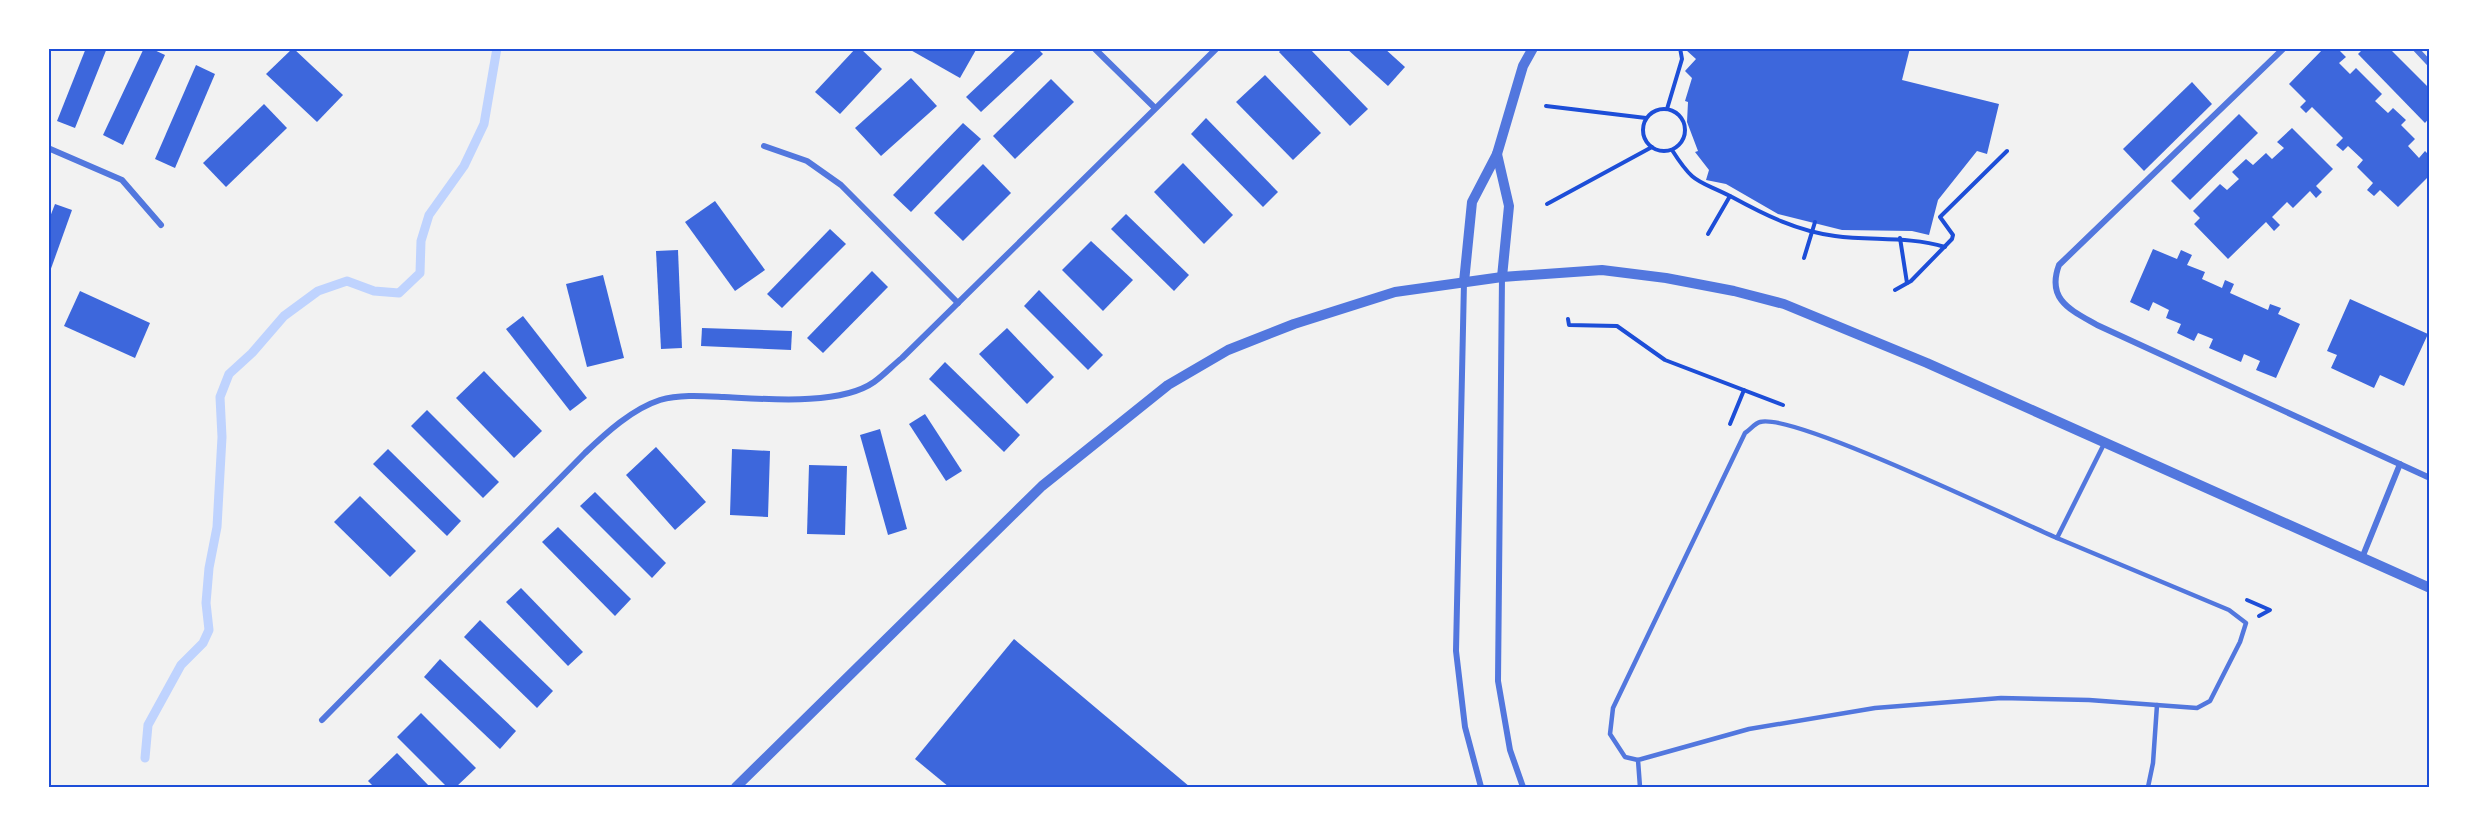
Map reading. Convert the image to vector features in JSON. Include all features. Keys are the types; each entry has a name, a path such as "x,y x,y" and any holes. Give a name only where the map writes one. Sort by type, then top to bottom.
{"street":[{"path":"1094,48 1155,108"},
{"path":"322,720 585,453 618,425 660,400 697,396 813,399 872,383 958,303 1217,48"},
{"path":"1482,787 1465,727 1456,651 1464,282 1472,202 1497,153 1523,66 1533,48"},
{"path":"2284,48 2059,266 2053,280 2055,293 2074,312 2097,325 2430,478"},
{"path":"2415,48 2430,64"},
{"path":"764,146 807,161 841,185 958,303"},
{"path":"48,148 122,180 161,225"},
{"path":"1497,153 1509,206 1502,277 1498,681 1510,750 1523,787"},
{"path":"736,787 1042,486 1168,385 1228,350 1294,324 1395,292 1502,277 1602,270 1677,280 1774,302 1856,332 2430,588"},
{"path":"2361,559 2400,465"}],"lane":[{"path":"1760,422 1786,424 1835,440 2057,538 2229,610 2246,623 2240,642 2210,701 2197,708 2089,699 2001,698 1875,708 1749,729 1638,760 1625,757 1610,734 1613,708 1745,433 1760,422"},
{"path":"2057,538 2104,444"},
{"path":"2148,787 2157,705"},
{"path":"1638,760 1640,787"}],"path":[{"path":"1667,109 1682,59 1680,48"},
{"path":"1546,106 1646,118"},
{"path":"1658,109 1667,109 1681,116 1686,130 1680,144 1672,150 1662,151 1652,147 1643,131 1646,118 1658,109"},
{"path":"1547,204 1652,147"},
{"path":"1672,150 1696,182 1730,196 1769,217 1812,232 1881,241 1900,238 1945,247"},
{"path":"1895,290 1907,283 1945,247 1953,235 1940,217 2007,151"},
{"path":"1708,234 1730,196"},
{"path":"1804,258 1815,222"},
{"path":"1900,238 1907,283"}],"building":[{"path":"86,48 107,48 75,128 57,121"},
{"path":"144,48 150,48 165,55 123,145 103,135"},
{"path":"293,48 343,95 317,122 266,74"},
{"path":"856,48 860,48 882,69 840,114 815,92"},
{"path":"907,48 977,48 960,78"},
{"path":"1018,48 1037,48 1043,54 981,112 966,97"},
{"path":"1283,48 1309,48 1368,109 1350,126 1279,52"},
{"path":"1346,48 1384,48 1405,67 1388,86"},
{"path":"1688,48 1910,48 1902,80 1999,104 1987,154 1977,151 1938,200 1929,235 1912,231 1842,230 1778,214 1726,184 1706,180 1709,170 1695,152 1698,151 1687,122 1688,102 1685,101 1692,78 1685,71 1696,59 1686,50"},
{"path":"2324,48 2337,48 2346,57 2339,63 2350,74 2356,68 2382,94 2375,101 2388,113 2393,108 2406,120 2401,125 2415,139 2408,146 2419,158 2425,151 2430,156 2430,175 2398,207 2380,190 2374,196 2367,190 2373,183 2357,167 2363,160 2348,146 2343,151 2336,145 2343,138 2312,107 2306,113 2300,107 2306,101 2289,84"},
{"path":"2364,48 2389,48 2430,89 2430,117 2425,123 2358,54"},
{"path":"196,65 215,74 175,168 155,159"},
{"path":"1265,75 1321,133 1293,160 1236,102"},
{"path":"911,78 937,106 881,156 855,128"},
{"path":"1051,79 1074,102 1015,159 993,136"},
{"path":"2192,82 2212,104 2144,171 2123,149"},
{"path":"264,104 287,128 226,187 203,163"},
{"path":"2239,114 2258,133 2190,200 2171,181"},
{"path":"1206,118 1278,192 1263,207 1191,134"},
{"path":"963,123 981,139 911,212 893,195"},
{"path":"2292,128 2333,169 2316,186 2322,192 2316,198 2310,191 2293,208 2287,202 2272,217 2280,225 2274,231 2266,222 2228,259 2194,224 2200,218 2193,211 2220,184 2227,190 2239,179 2232,172 2246,159 2253,165 2266,153 2272,159 2284,148 2277,142"},
{"path":"1183,163 1233,215 1204,244 1154,192"},
{"path":"983,164 1011,193 963,241 934,213"},
{"path":"715,201 765,270 735,291 685,222"},
{"path":"55,204 72,210 48,277 48,222"},
{"path":"1126,214 1189,275 1174,291 1111,229"},
{"path":"830,229 846,244 782,308 767,294"},
{"path":"1091,241 1133,280 1103,311 1062,270"},
{"path":"2153,249 2177,259 2181,250 2192,255 2187,265 2205,272 2202,279 2222,288 2225,280 2234,284 2230,293 2268,310 2270,304 2281,308 2278,314 2300,324 2276,378 2256,370 2260,361 2244,354 2241,362 2209,348 2213,339 2198,333 2194,341 2177,333 2181,324 2166,318 2169,310 2153,302 2149,311 2130,302"},
{"path":"678,250 682,348 661,349 656,251"},
{"path":"872,271 888,287 823,353 807,338"},
{"path":"603,275 624,358 587,367 566,284"},
{"path":"1039,290 1103,355 1088,370 1024,306"},
{"path":"80,291 150,323 135,358 64,326"},
{"path":"2350,299 2428,334 2404,386 2380,375 2374,388 2331,368 2337,355 2327,351"},
{"path":"523,316 587,398 570,411 506,329"},
{"path":"702,328 792,331 791,350 701,346"},
{"path":"1007,328 1054,377 1027,404 979,354"},
{"path":"945,362 1020,435 1004,452 929,379"},
{"path":"484,371 542,431 514,458 456,398"},
{"path":"427,410 499,482 483,498 411,426"},
{"path":"925,414 962,471 946,481 909,424"},
{"path":"880,429 907,529 888,535 860,435"},
{"path":"656,447 706,502 675,530 626,475"},
{"path":"388,449 461,521 447,536 373,464"},
{"path":"732,449 770,451 768,517 730,515"},
{"path":"809,465 847,466 845,535 807,534"},
{"path":"595,492 666,563 652,578 580,506"},
{"path":"360,496 416,551 390,577 334,522"},
{"path":"558,527 631,599 615,616 542,542"},
{"path":"521,588 583,652 568,666 506,602"},
{"path":"480,620 553,691 537,708 464,637"},
{"path":"1014,639 1190,787 949,787 915,759"},
{"path":"440,659 516,731 500,749 424,677"},
{"path":"421,713 476,768 456,787 447,787 397,737"},
{"path":"397,753 430,787 374,787 368,781"}],"waterway":[{"path":"145,758 148,725 181,665 203,643 209,630 206,603 209,568 217,527 222,437 220,397 229,374 252,353 284,316 318,291 347,281 374,291 399,293 420,273 421,241 429,215 464,166 484,124 497,48"}]}
